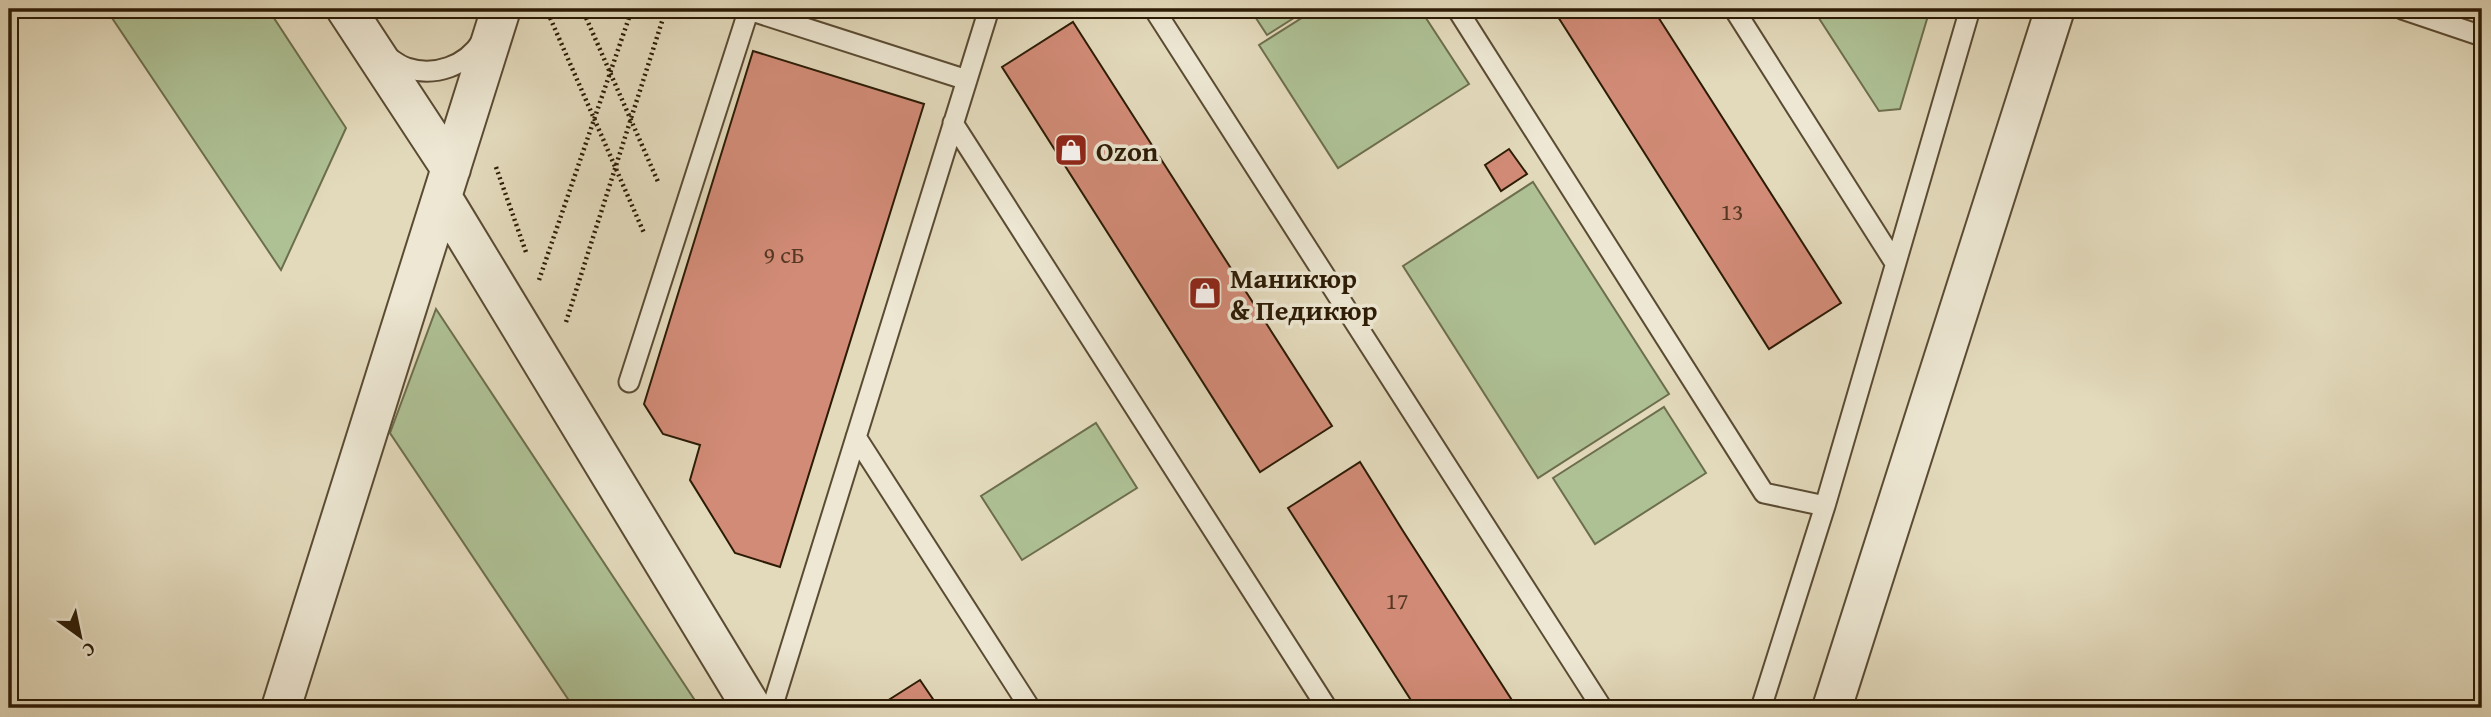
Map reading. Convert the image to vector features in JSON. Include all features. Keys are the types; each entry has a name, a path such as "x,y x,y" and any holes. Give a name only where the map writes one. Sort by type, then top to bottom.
{"street":[{"path":"346,9 372,48 446,183 752,708"},
{"path":"1832,708 2055,9"},
{"path":"281,708 501,11"}],"lane":[{"path":"772,708 989,9"},
{"path":"1154,9 1602,708"},
{"path":"1457,9 1764,493 1825,506"},
{"path":"1734,9 1895,263"},
{"path":"1761,708 1825,506 1970,9"},
{"path":"2402,9 2482,36"},
{"path":"629,382 749,10 967,80"},
{"path":"372,48 405,68 429,72 457,65 477,48 501,11"},
{"path":"953,123 1327,708"},
{"path":"856,437 1030,708"}],"path":[{"path":"533,271 538,284 632,9"},
{"path":"564,330 666,9"},
{"path":"540,15 585,11 663,195"},
{"path":"548,13 648,244"},
{"path":"494,158 497,174 529,259"}],"green space":[{"path":"106,9 268,9 346,128 281,270"},
{"path":"1250,9 1308,9 1267,35"},
{"path":"1316,9 1420,9 1469,84 1338,168 1259,45"},
{"path":"1813,9 1930,9 1900,109 1879,111"},
{"path":"1533,182 1669,394 1538,478 1403,266"},
{"path":"436,309 700,708 574,708 390,433"},
{"path":"1664,407 1706,473 1595,544 1553,478"},
{"path":"1096,423 1137,488 1022,560 981,496"}],"building":[{"path":"1553,9 1653,9 1841,303 1769,349"},
{"path":"1073,22 1332,426 1260,472 1002,67"},
{"path":"753,51 924,104 780,567 735,553 690,480 700,445 663,434 644,404"},
{"path":"1509,149 1527,174 1501,191 1485,165"},
{"path":"1360,462 1517,708 1416,708 1288,508"},
{"path":"920,680 939,708 876,708"}],"place":[{"name":"Ozon","path":"1071,150"},
{"name":"Маникюр & Педикюр","path":"1205,293"}]}
